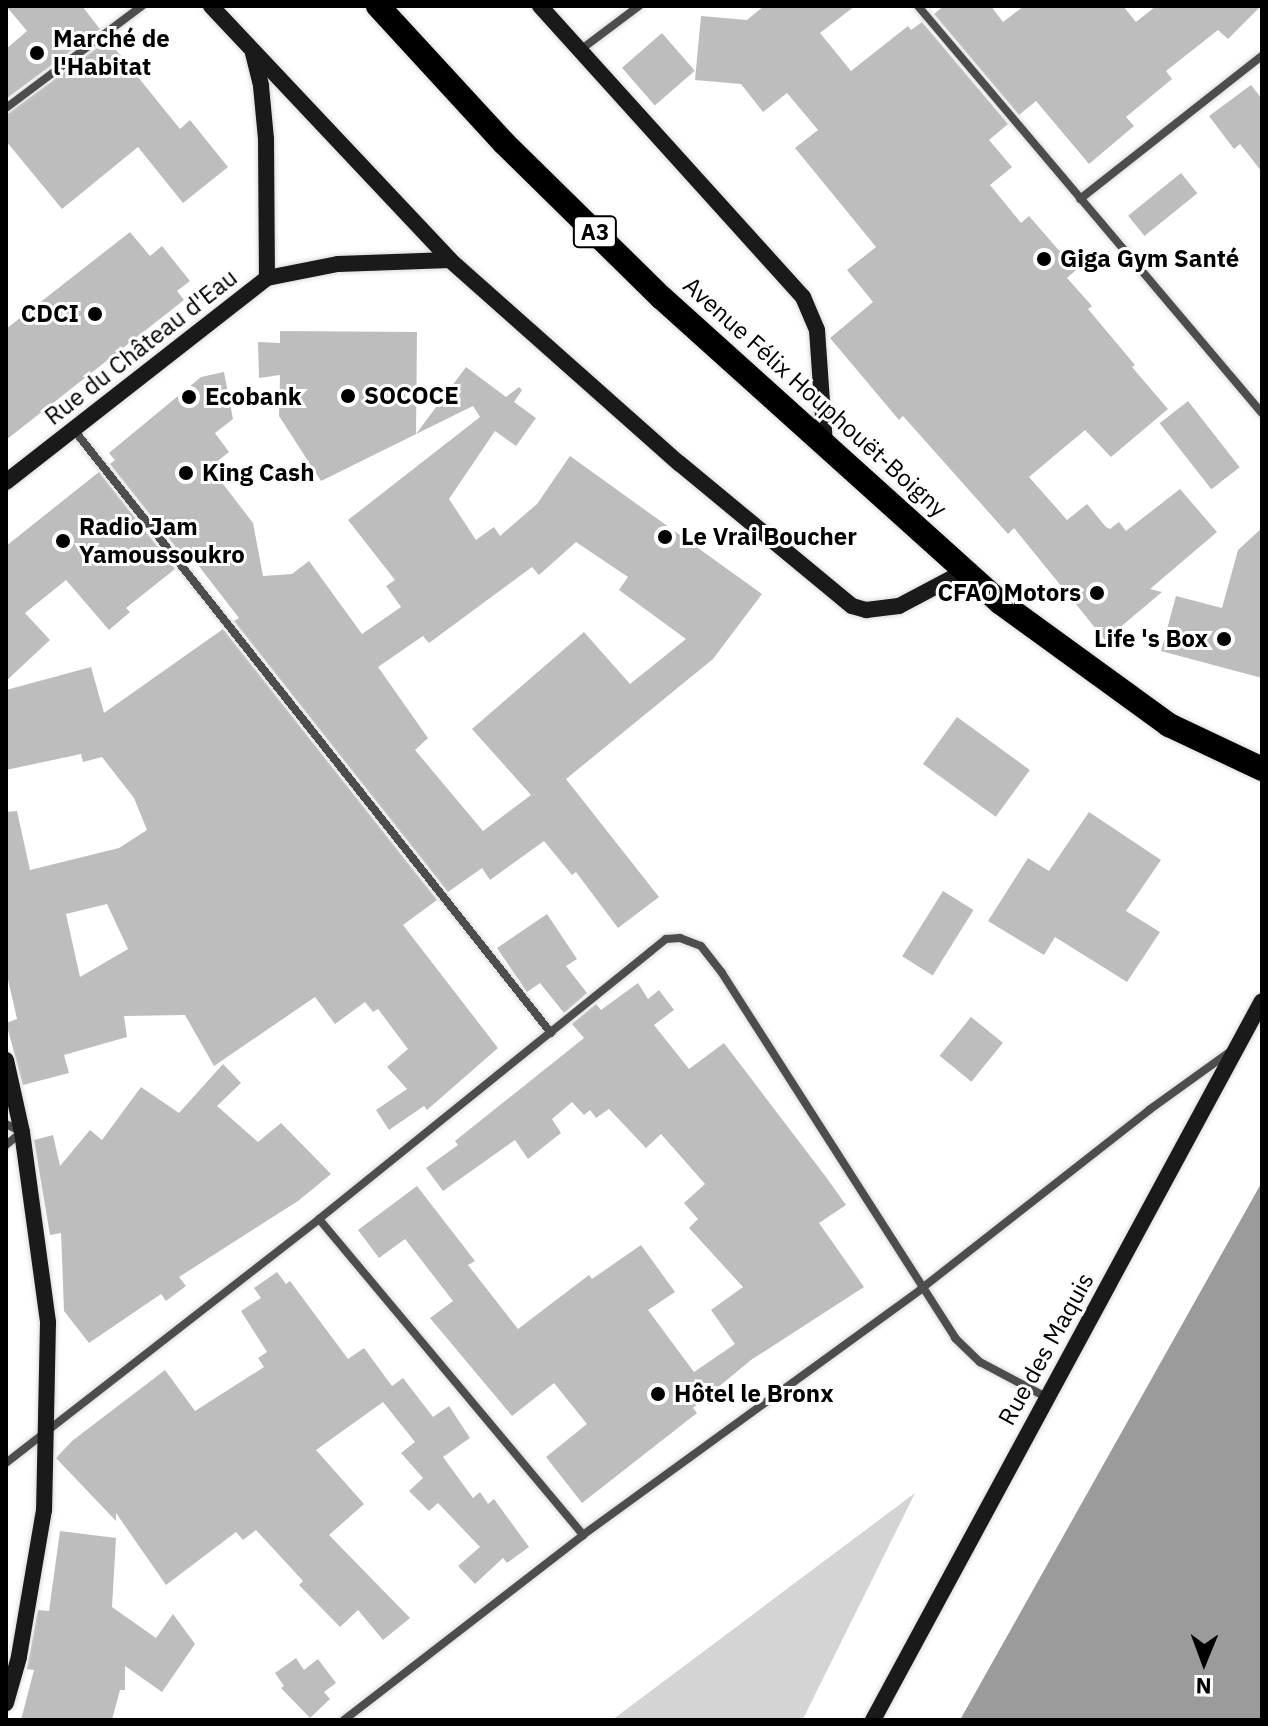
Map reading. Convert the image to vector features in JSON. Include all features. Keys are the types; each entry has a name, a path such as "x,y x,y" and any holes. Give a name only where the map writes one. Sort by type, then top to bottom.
{"highway":[{"name":"Avenue Félix Houphouët-Boigny","path":"378,6 504,143 662,298 1001,603 1169,725 1262,769"}],"street":[{"path":"6,108 142,6"},
{"path":"211,6 450,260 679,463 852,606 866,610 899,606 967,570"},
{"path":"540,6 803,297 817,330 825,444"},
{"path":"579,52 639,6"},
{"path":"918,6 1262,413"},
{"name":"Rue du Château d'Eau","path":"252,49 261,86 266,139 267,278"},
{"path":"1080,199 1262,56"},
{"name":"Rue du Château d'Eau","path":"6,482 267,278 338,264 450,260"},
{"path":"74,430 551,1033"},
{"path":"6,1463 319,1219 666,939 680,938 701,946 722,973 955,1338 980,1362 1046,1397"},
{"name":"Rue des Maquis","path":"873,1720 1262,1001"},
{"path":"344,1720 583,1535 921,1289 1149,1110 1239,1045"},
{"path":"6,1060 22,1132 48,1322 44,1510 19,1657 6,1703"},
{"path":"6,1124 22,1132"},
{"path":"6,1145 22,1132"},
{"path":"319,1219 583,1535"}],"shaded area":[{"path":"1262,1182 1262,1720 960,1720"},
{"path":"915,1493 804,1717 799,1720 612,1720"}],"building":[{"name":"Marché de l'Habitat","path":"6,6 82,6 100,29 6,99 6,49 27,31"},
{"path":"764,6 855,6 820,33 851,71 908,26 911,30 922,22 1008,124 989,140 1012,167 990,185 1021,223 1029,216 1076,270 1067,278 1092,306 1088,309 1135,365 1132,367 1168,409 1111,457 1085,430 1029,477 1067,520 1087,504 1106,527 1110,529 1119,522 1126,531 1180,489 1217,532 1150,589 1162,592 1105,640 1014,528 1008,534 903,416 899,420 830,338 873,302 847,270 876,247 795,148 818,130 787,93 763,112 741,84 695,80 701,16 747,20"},
{"path":"944,6 991,6 1003,22 1024,6 1123,6 1136,22 1156,6 1261,6 1228,39 1218,30 1166,71 1172,79 1126,117 1134,126 1089,164 1036,101 1019,115 934,14"},
{"path":"662,33 695,71 655,106 622,68"},
{"path":"108,40 180,129 190,120 228,167 183,203 138,147 62,209 6,141 6,115"},
{"path":"1251,85 1262,99 1262,172 1240,144 1234,149 1209,116"},
{"path":"1181,173 1197,193 1145,236 1128,216"},
{"name":"CDCI","path":"130,232 150,256 162,246 190,281 177,291 184,300 6,440 6,329"},
{"path":"280,331 417,332 416,434 466,367 506,397 519,387 522,390 514,402 536,418 516,446 495,431 449,499 476,540 494,527 500,536 537,504 570,456 762,594 713,659 566,779 659,897 618,928 576,872 572,875 544,841 490,880 482,868 448,892 234,621 239,618 191,556 186,560 110,464 115,460 109,453 201,377 224,372 233,419 215,433 229,452 210,467 253,523 263,576 292,574 309,561 362,634 401,607 386,586 395,580 348,520 480,417 473,406 321,481 279,416 280,375 259,378 258,342 280,343","holes":["576,542 628,577 619,590 686,639 630,684 584,632 472,729 531,795 483,831 415,750 428,738 378,667 423,636 429,643 532,567 539,575"]},
{"path":"1188,401 1240,467 1211,489 1160,423"},
{"path":"99,472 175,569 126,608 130,612 109,630 66,580 25,613 50,640 6,681 6,546"},
{"path":"1262,528 1262,678 1161,651 1176,596 1222,608 1238,550"},
{"path":"223,629 437,900 403,925 498,1048 427,1110 424,1106 389,1130 376,1110 407,1089 387,1067 408,1049 378,1009 373,1012 365,1002 335,1024 315,997 214,1066 185,1015 124,1016 127,1037 64,1055 69,1073 23,1085 6,1023 17,1019 6,971 6,812 17,811 30,870 119,848 147,830 134,798 102,757 83,762 81,754 6,770 6,690 91,667 104,713","holes":["107,904 128,949 80,977 66,914"]},
{"path":"957,717 1030,770 996,817 923,764"},
{"path":"1089,812 1161,860 1126,911 1160,932 1127,982 1055,937 1044,955 988,921 1028,858 1049,871"},
{"path":"943,891 974,910 933,975 902,956"},
{"path":"547,914 577,959 566,966 587,993 564,1013 540,983 527,992 497,948"},
{"path":"638,983 648,999 659,990 674,1010 654,1025 689,1069 724,1043 826,1177 846,1205 819,1223 864,1287 751,1360 693,1408 697,1413 582,1503 546,1457 587,1424 554,1383 512,1416 430,1318 453,1301 405,1239 379,1258 358,1230 417,1186 475,1261 468,1265 518,1329 589,1275 592,1279 641,1245 675,1292 648,1310 694,1372 735,1344 711,1310 743,1287 689,1228 698,1219 684,1203 705,1184 661,1134 646,1148 609,1109 596,1118 590,1110 584,1115 572,1102 552,1119 561,1133 528,1159 515,1140 443,1191 426,1168 458,1145 455,1141 584,1038 572,1024 596,1004 601,1010"},
{"path":"971,1017 1003,1043 971,1082 940,1056"},
{"path":"223,1064 241,1083 217,1106 258,1142 281,1123 331,1174 298,1201 179,1277 186,1286 166,1301 161,1294 89,1343 64,1311 61,1233 50,1235 34,1140 53,1135 60,1166 90,1130 102,1140 141,1087 179,1113"},
{"path":"277,1272 286,1284 290,1281 348,1359 364,1348 392,1386 403,1378 433,1417 449,1406 470,1438 443,1457 473,1498 480,1492 488,1504 494,1499 529,1547 507,1563 503,1558 475,1584 458,1566 480,1547 438,1503 429,1511 409,1491 423,1478 401,1453 415,1442 383,1402 316,1450 364,1504 329,1535 410,1618 383,1640 358,1610 340,1627 299,1585 303,1581 256,1530 243,1540 236,1532 166,1585 116,1513 116,1521 56,1458 72,1441 165,1370 195,1411 264,1367 258,1358 267,1352 241,1311 261,1298 254,1288"},
{"path":"60,1531 116,1538 112,1607 156,1638 173,1614 195,1644 162,1692 125,1666 125,1690 120,1690 112,1720 21,1720 34,1670 27,1669 38,1610 49,1611"},
{"path":"296,1658 304,1670 318,1659 336,1683 324,1692 330,1699 310,1718 281,1688 284,1686 275,1673"}],"place":[{"name":"Marché de l'Habitat","path":"37,53"},
{"name":"Giga Gym Santé","path":"1044,259"},
{"name":"CDCI","path":"95,314"},
{"name":"SOCOCE","path":"348,396"},
{"name":"Ecobank","path":"189,397"},
{"name":"King Cash","path":"186,473"},
{"name":"Le Vrai Boucher","path":"665,537"},
{"name":"Radio Jam Yamoussoukro","path":"63,541"},
{"name":"CFAO Motors","path":"1097,593"},
{"name":"Life 's Box","path":"1224,639"},
{"name":"Hôtel le Bronx","path":"658,1394"}]}
